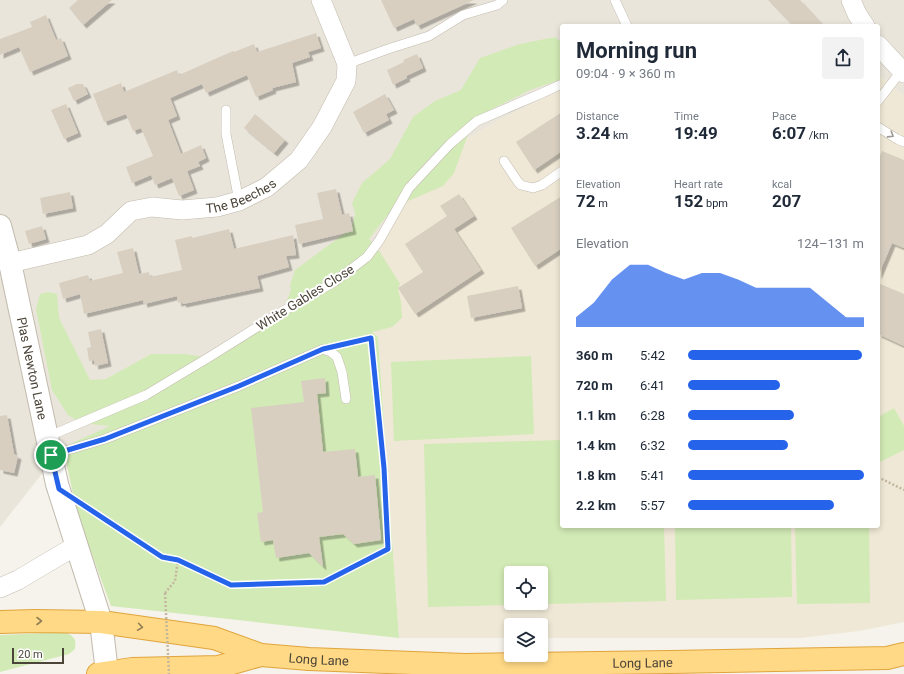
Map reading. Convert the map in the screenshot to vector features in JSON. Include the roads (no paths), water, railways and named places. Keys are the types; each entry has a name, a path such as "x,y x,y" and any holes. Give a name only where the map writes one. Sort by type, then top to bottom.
{"highway":[{"name":"Long Lane","path":"0,622 101,622 214,638 261,655 308,659 465,664 887,658 904,654"},
{"name":"Long Lane","path":"103,673 132,669 218,667 261,655"}],"street":[{"name":"The Beeches","path":"10,262 88,245 107,234 131,211 152,207 182,210 217,207 239,201 267,187 299,160 322,128 346,81 347,64 322,0"},
{"path":"851,0 857,14 864,24"},
{"path":"880,47 903,72"},
{"name":"Plas Newton Lane","path":"0,226 10,262 59,489 101,622 103,673"},
{"path":"0,588 18,580 77,545"}],"lane":[{"path":"347,64 429,36 463,15 497,5 503,0"},
{"path":"615,0 625,24"},
{"path":"880,99 903,72"},
{"name":"White Gables Close","path":"49,446 146,395 278,314 334,282 367,257 379,241 409,188 450,144 477,121 560,85"},
{"path":"226,110 226,134 239,201"},
{"path":"880,128 904,142"},
{"path":"504,160 521,185 533,188 542,185 560,172"},
{"path":"49,446 105,439 239,386 323,349 331,352 337,357 342,372 346,398"}]}
